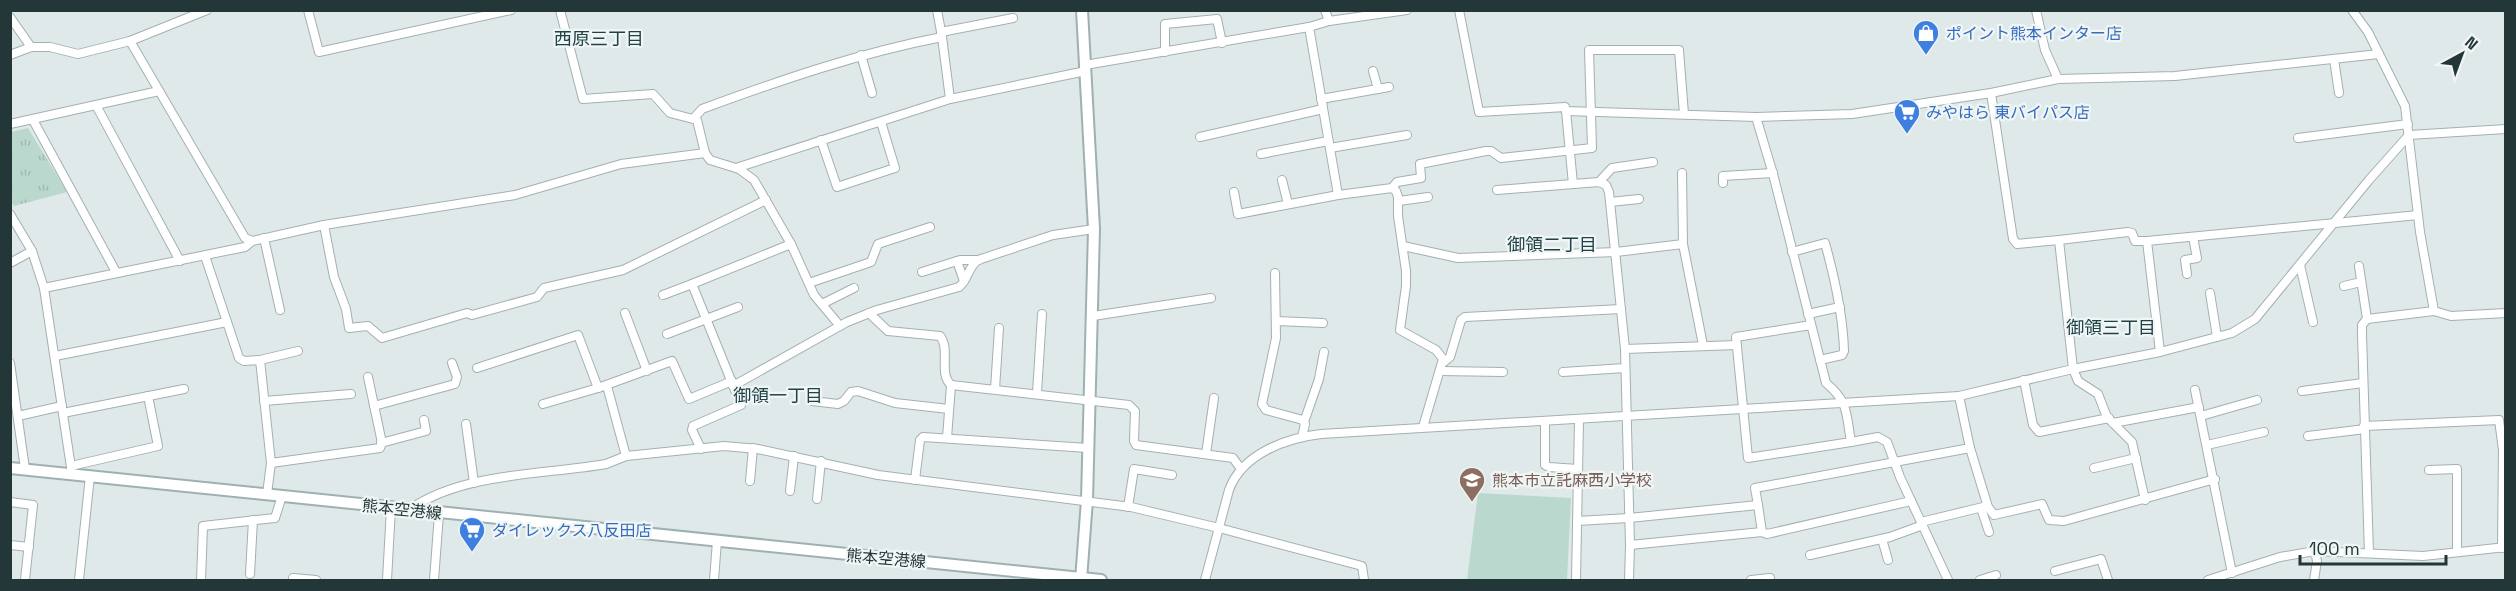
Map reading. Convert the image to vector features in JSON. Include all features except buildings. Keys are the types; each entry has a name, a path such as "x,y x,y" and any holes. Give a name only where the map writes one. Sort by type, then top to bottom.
{"main road":[{"path":"1081,580 1087,500 1094,229 1082,10"},
{"name":"熊本空港線","path":"10,468 72,470 90,476 439,514 1081,580 1101,580"}],"street":[{"path":"10,55 31,48 50,47 78,54 130,41 207,10"},
{"path":"308,10 318,52 511,10"},
{"path":"560,10 583,99 653,94 670,113 694,118 700,124 705,153 710,160 735,168 751,178 791,244 809,284 840,326"},
{"path":"937,10 950,99"},
{"path":"1325,10 1329,21"},
{"path":"735,168 950,99 1165,52 1309,27 1329,21 1407,10"},
{"path":"1459,10 1479,112 1565,107 1573,184"},
{"path":"2036,10 2045,50 2058,79"},
{"path":"2352,10 2368,32 2402,99 2408,124 2418,215 2434,311"},
{"path":"10,17 31,48"},
{"path":"694,118 702,109 861,55 1013,18"},
{"path":"1165,52 1165,24 1216,19 1222,43"},
{"path":"1309,27 1338,195"},
{"path":"130,41 245,238 252,241"},
{"path":"1234,192 1238,214 1338,195 1392,188 1397,182 1421,178 1420,164 1464,155 1489,151 1501,159 1592,148 1589,50 1679,50 1684,114"},
{"path":"1566,111 1756,117 1852,114 1991,93 2058,79 2133,75 2175,76 2379,54"},
{"path":"861,55 872,93"},
{"path":"2334,59 2339,93"},
{"path":"1373,71 1378,89"},
{"path":"1321,99 1389,87"},
{"path":"10,124 159,91"},
{"path":"1991,93 2014,243 2128,232 2132,233 2136,241 2147,241 2418,215"},
{"path":"97,106 180,261"},
{"path":"1200,137 1323,109"},
{"path":"1756,117 1773,173 1826,383 1840,395 1844,403 1851,442"},
{"path":"33,120 116,272"},
{"path":"821,141 837,187 895,168 880,122"},
{"path":"2298,138 2408,124"},
{"path":"1205,580 1232,483 1241,469 1270,449 1302,437 1423,427 1545,422 1959,396 2073,369 2160,352 2217,337 2237,330 2255,319 2409,135 2505,129"},
{"path":"1261,154 1407,135"},
{"path":"45,288 245,247 252,241 324,225 515,195 621,164 705,153"},
{"path":"1599,182 1612,168 1653,162"},
{"path":"1682,173 1683,244 1703,345"},
{"path":"1723,183 1723,176 1773,173"},
{"path":"1282,180 1288,204"},
{"path":"1497,190 1599,182 1607,186 1625,349 1629,580"},
{"path":"1392,188 1396,190 1399,201 1398,216 1406,282 1400,330 1439,353 1443,366"},
{"path":"1399,201 1428,197"},
{"path":"1610,202 1639,199"},
{"path":"324,225 334,277 346,309 350,328 368,326 382,338 467,313 472,315 537,297 544,288 623,270 684,238 766,200"},
{"path":"10,214 32,251 45,288 72,470 158,446 148,396"},
{"path":"809,284 871,262 878,244 930,227"},
{"path":"543,404 607,386 672,361 689,399 732,384 840,326 869,313 958,286 964,281 972,264 980,260 1048,236 1094,229"},
{"path":"2187,274 2185,260 2197,258 2193,237"},
{"path":"264,238 280,309"},
{"path":"2059,240 2073,369 2078,381 2098,394 2111,421 2130,440 2145,500"},
{"path":"2147,241 2160,352"},
{"path":"1792,252 1825,243 1840,306 1844,353 1820,360"},
{"path":"663,295 791,244"},
{"path":"1402,246 1458,258 1616,252 1683,244"},
{"path":"10,263 32,251"},
{"path":"205,256 240,360 260,360 298,351"},
{"path":"922,272 957,261 980,260"},
{"path":"957,261 964,281"},
{"path":"2300,265 2313,322"},
{"path":"2359,266 2367,320 2362,327 2369,553"},
{"path":"1275,273 1276,338 1262,406 1266,410 1304,422"},
{"path":"2344,286 2361,282"},
{"path":"692,284 741,405 692,427 701,449"},
{"path":"822,304 854,288"},
{"path":"2210,293 2217,337"},
{"path":"1093,316 1211,298"},
{"path":"1808,314 1840,306"},
{"path":"668,334 738,307"},
{"path":"1423,427 1443,366 1450,357 1461,320 1465,317 1622,309"},
{"path":"2367,320 2434,311 2451,316 2505,313"},
{"path":"625,313 647,371"},
{"path":"869,313 888,331 940,336 944,345 946,378 951,385 947,438"},
{"path":"1037,393 1042,314"},
{"path":"1276,321 1323,323"},
{"path":"55,356 227,322"},
{"path":"1810,325 1736,337 1745,409 1748,459 1883,438 1887,442 1893,461 1948,580"},
{"path":"995,388 999,328"},
{"path":"477,368 578,335 598,388"},
{"path":"1625,349 1737,345"},
{"path":"1302,437 1304,422 1324,352"},
{"path":"260,360 271,463 267,494"},
{"path":"10,363 25,469"},
{"path":"374,406 455,384 458,377 452,363"},
{"path":"1443,366 1503,372"},
{"path":"1563,372 1625,368"},
{"path":"271,463 380,448 381,443 368,377"},
{"path":"2024,380 2033,425 2039,432 2199,407"},
{"path":"2302,391 2363,383"},
{"path":"951,385 1090,399 1131,407 1135,411 1134,441 1136,445 1233,458 1241,469"},
{"path":"607,386 626,456"},
{"path":"18,416 184,389"},
{"path":"2195,390 2215,479 2232,573"},
{"path":"812,400 838,404 844,401 851,392 858,391 895,403 949,409"},
{"path":"264,400 351,394"},
{"path":"1959,396 1989,532"},
{"path":"1206,454 1214,398"},
{"path":"2201,416 2257,400"},
{"path":"381,443 426,431 424,420"},
{"path":"1576,580 1579,420"},
{"path":"2208,580 2280,557 2316,551 2423,556 2504,548 2503,450 2499,420 2365,428 2308,436"},
{"path":"1545,422 1545,465 1578,468"},
{"path":"466,424 474,483"},
{"path":"2207,445 2264,432"},
{"path":"915,480 921,438 1088,448"},
{"path":"408,510 431,495 474,483 600,465 626,456 724,446 753,448 878,475 1128,507 1219,528 1362,566 1364,580"},
{"path":"750,481 753,448"},
{"path":"1762,532 1755,488 1970,448"},
{"path":"790,491 794,456"},
{"path":"2094,468 2136,458"},
{"path":"817,499 821,462"},
{"path":"1128,507 1134,469 1172,475"},
{"path":"2429,470 2457,469 2457,552"},
{"path":"79,580 90,476"},
{"path":"1984,507 1996,515 2042,504 2049,520 2058,521 2145,500 2215,479"},
{"path":"201,580 203,526 276,517 282,496"},
{"path":"1630,545 1762,532 1767,534 1911,501"},
{"path":"10,502 33,505 25,580"},
{"path":"1577,521 1758,505"},
{"path":"1810,555 1882,539 1922,524 1984,507"},
{"path":"387,580 391,508"},
{"path":"434,580 439,514"},
{"path":"250,574 253,520"},
{"path":"1882,539 1888,560"},
{"path":"714,580 717,541"},
{"path":"10,545 28,547"},
{"path":"2314,580 2316,551"},
{"path":"2055,571 2101,559 2108,580"},
{"path":"1980,580 1996,575"},
{"path":"293,578 316,580"},
{"path":"1751,580 1770,578"}],"green space":[{"path":"28,128 67,192 14,206 10,200 11,132"},
{"path":"1478,493 1571,498 1567,580 1467,580"}],"place":[{"name":"ポイント熊本インター店","path":"1926,56"},
{"name":"みやはら 東バイパス店","path":"1907,135"},
{"name":"熊本市立託麻西小学校","path":"1472,503"},
{"name":"ダイレックス八反田店","path":"472,553"}],"district":[{"name":"西原三丁目","path":"599,39"},
{"name":"御領二丁目","path":"1552,245"},
{"name":"御領三丁目","path":"2111,328"},
{"name":"御領一丁目","path":"778,396"}]}
